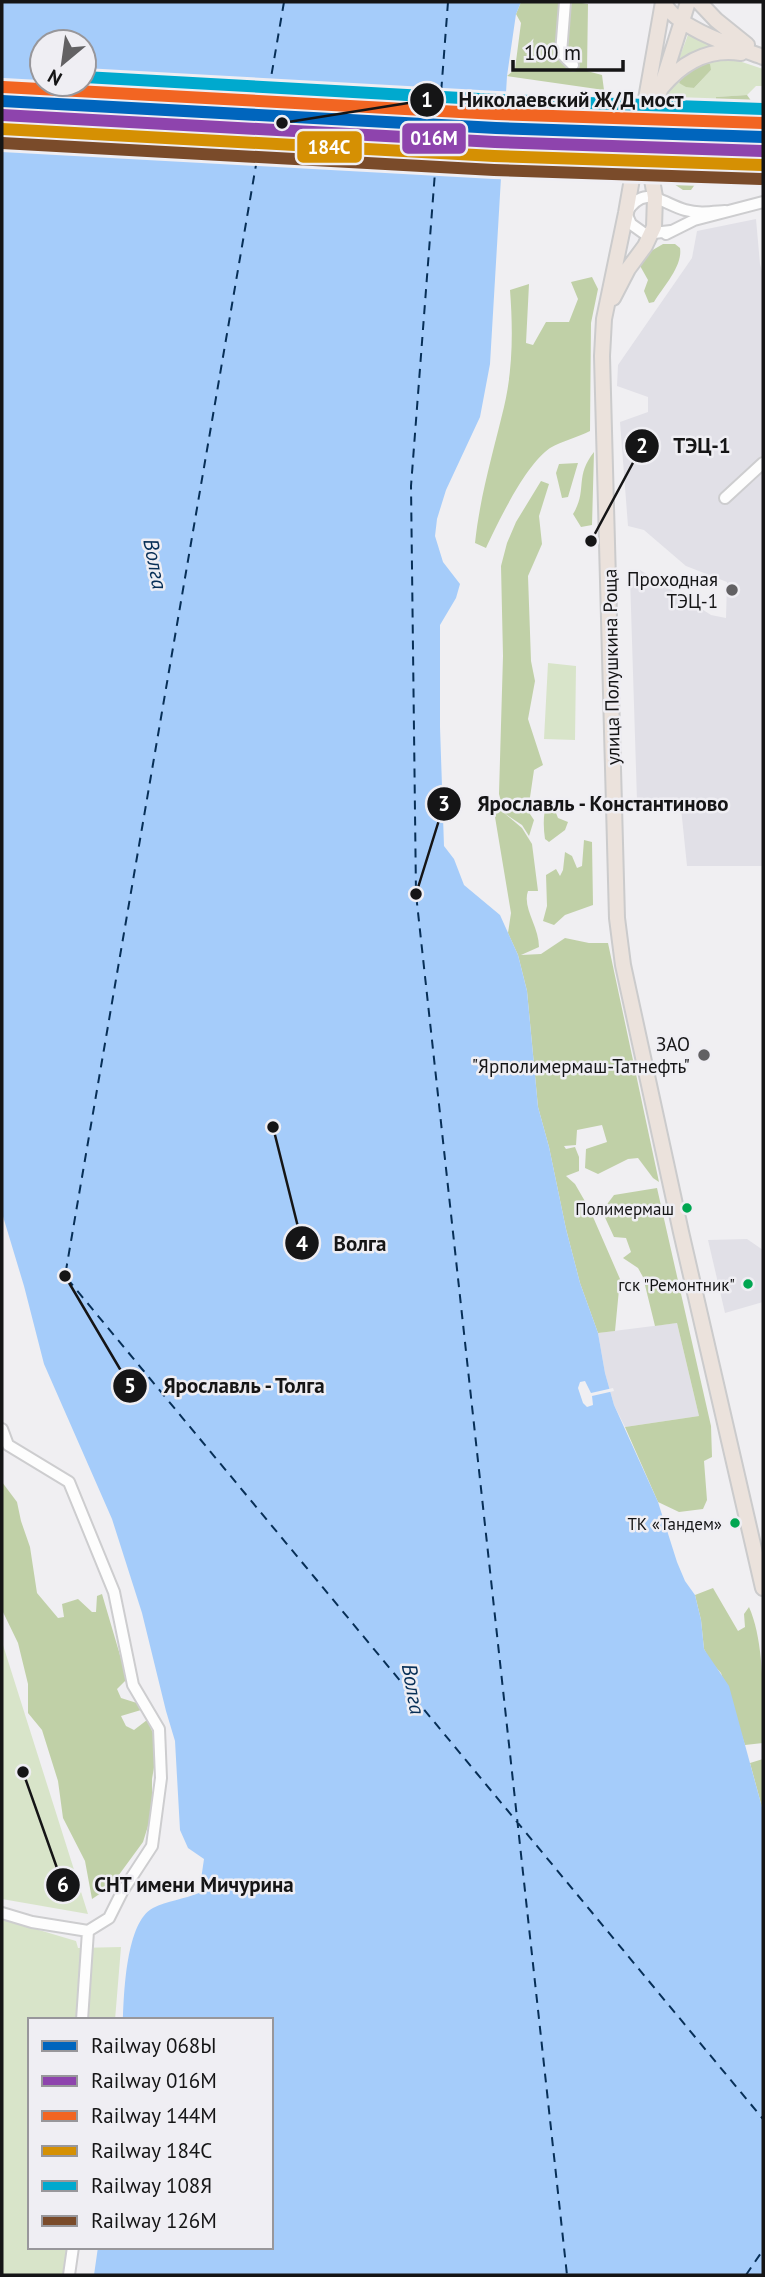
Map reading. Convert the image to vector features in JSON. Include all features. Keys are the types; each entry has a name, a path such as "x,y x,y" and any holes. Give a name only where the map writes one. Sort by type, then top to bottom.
{"main road":[{"path":"663,2 666,8 683,22 762,56"},
{"name":"улица Полушкина Роща","path":"663,2 626,213 604,318 603,397 618,934 682,1240 763,1588"},
{"path":"648,240 655,218 655,197 648,151 652,116 688,2"},
{"path":"699,2 734,36 762,56"},
{"path":"659,91 672,75 698,57 730,51 762,56"},
{"name":"улица Полушкина Роща","path":"604,318 616,290 648,240"}],"street":[{"path":"565,2 561,53 573,65"},
{"path":"648,240 645,234 631,224 626,213 634,202 645,197 655,197"},
{"name":"улица Полушкина Роща","path":"655,197 683,210 699,213 725,211"},
{"name":"улица Полушкина Роща","path":"648,240 725,211 763,202"},
{"path":"725,498 763,463"},
{"path":"2,1429 8,1445 69,1482 114,1592 133,1685 159,1729 161,1778 152,1846 122,1892 109,1918 88,1931 32,1922 2,1913"},
{"path":"82,2018 88,1931"},
{"path":"69,2275 73,2249"}],"shaded area":[{"path":"756,219 763,275 763,866 687,866 681,808 670,800 637,801 630,577 640,570 711,615 726,618 727,582 686,566 644,530 628,526 620,422 648,412 648,397 617,386 618,365 692,258 697,231"},
{"path":"747,1239 763,1250 763,1302 725,1313 708,1240"},
{"path":"677,1323 699,1416 625,1427 614,1405 598,1333"}],"green space":[{"path":"521,2 588,4 587,71 602,75 604,90 507,76 515,69 521,23 516,14"},
{"path":"689,32 716,46 689,54 677,64"},
{"path":"730,58 763,69 763,86 756,86 747,95 716,97 716,111 739,112 752,102 757,118 763,119 763,131 654,125 659,99 685,71 679,83 694,88 711,70 703,63"},
{"path":"703,63 710,64 711,70 694,88 679,83 685,71"},
{"path":"747,95 752,102 739,112 716,111 716,97"},
{"path":"677,164 693,165 696,183 691,190 683,190 674,184 672,175"},
{"path":"663,244 675,244 680,248 680,255 672,276 654,302 649,303 644,291 648,280 639,264 651,251"},
{"path":"592,277 598,289 591,323 590,431 550,448 541,456 514,494 486,548 475,543 483,491 504,407 511,364 510,290 529,284 526,343 533,345 546,322 569,322 578,299 571,282"},
{"path":"594,452 592,525 581,527 573,514 580,498 584,469"},
{"path":"578,463 568,497 562,498 556,473 559,464"},
{"path":"541,481 549,484 539,516 542,544 528,576 531,661 535,681 528,719 543,765 534,770 528,811 534,820 529,836 522,825 504,813 499,794 503,656 501,566 516,522"},
{"path":"548,663 576,666 575,740 544,739"},
{"path":"548,799 555,800 558,804 558,818 568,822 565,830 549,842 545,839 544,824"},
{"path":"498,808 522,828 532,844 538,891 528,891 527,904 539,947 521,955 541,954 565,938 589,943 608,943 659,1182 638,1158 628,1159 598,1174 585,1168 586,1149 607,1142 602,1125 577,1130 576,1145 564,1146 566,1149 575,1147 579,1157 579,1171 566,1176 575,1184 590,1210 620,1279 615,1331 598,1333 580,1283 538,1107 527,991 518,955 508,933 511,913 495,817"},
{"path":"584,840 592,842 593,905 565,915 554,925 543,921 547,906 546,875 556,869 560,876 565,852 572,856 577,868 582,866"},
{"path":"657,1188 711,1426 712,1457 704,1461 707,1500 703,1509 679,1512 658,1502 625,1427 699,1416 677,1323 655,1326 643,1277 638,1268 623,1258 631,1252 626,1238 614,1237 602,1211 614,1195"},
{"path":"2,1482 17,1502 30,1547 37,1593 58,1618 64,1617 62,1604 78,1599 92,1612 96,1612 97,1596 102,1594 127,1679 117,1689 121,1698 140,1704 141,1710 121,1716 126,1726 134,1730 147,1720 158,1744 152,1779 152,1813 143,1842 110,1887 92,1899 85,1861 63,1818 58,1781 42,1730 28,1713 28,1684 18,1643 2,1610"},
{"path":"713,1588 738,1631 745,1627 744,1614 749,1607 754,1621 762,1673 763,1743 745,1745 721,1673 704,1649 695,1595"},
{"path":"3,1645 88,1914 2,1899"},
{"path":"763,1759 763,1811 750,1763"},
{"path":"2,1919 76,1941 78,1948 121,1947 115,2018 28,2018 28,2249 66,2249 65,2275 2,2275"}],"water":[{"name":"Волга","path":"2,2 521,2 516,14 507,76 490,364 480,417 446,490 435,536 443,562 460,584 456,598 440,625 444,846 454,859 464,885 500,915 518,955 527,991 538,1107 566,1229 580,1283 598,1333 614,1405 658,1502 685,1581 695,1595 704,1649 729,1686 763,1811 763,2275 94,2275 98,2249 273,2249 273,2018 123,2018 128,1959 137,1928 153,1908 199,1893 204,1859 188,1848 180,1830 175,1741 142,1613 112,1519 44,1364 2,1213"}],"pier":[{"path":"2,96 508,122 507,148 2,122"},
{"path":"585,1381 591,1393 613,1388 614,1391 592,1396 593,1405 587,1407 578,1388 580,1382"}],"ferry route":[{"path":"284,2 65,1276 763,2119"},
{"path":"448,2 411,486 416,894 567,2275"},
{"path":"746,2275 763,2250"}],"rail line":[{"name":"108Я","path":"98,78 497,100 763,109"},
{"name":"144М","path":"3,87 496,114 763,123"},
{"name":"068Ы","path":"2,101 496,128 763,137"},
{"name":"016М","path":"2,115 495,142 762,151"},
{"name":"184С","path":"2,129 494,156 762,165"},
{"name":"126М","path":"2,143 494,170 761,179"}],"place":[{"name":"Николаевский Ж/Д мост","path":"282,123"},
{"name":"ТЭЦ-1","path":"591,541"},
{"name":"Проходная ТЭЦ-1","path":"732,590"},
{"name":"Ярославль - Константиново","path":"416,894"},
{"name":"ЗАО \"Ярполимермаш-Татнефть\"","path":"704,1055"},
{"name":"Волга","path":"273,1127"},
{"name":"Полимермаш","path":"687,1208"},
{"name":"Ярославль - Толга","path":"65,1276"},
{"name":"гск \"Ремонтник\"","path":"748,1284"},
{"name":"ТК «Тандем»","path":"735,1523"},
{"name":"СНТ имени Мичурина","path":"23,1772"}]}
